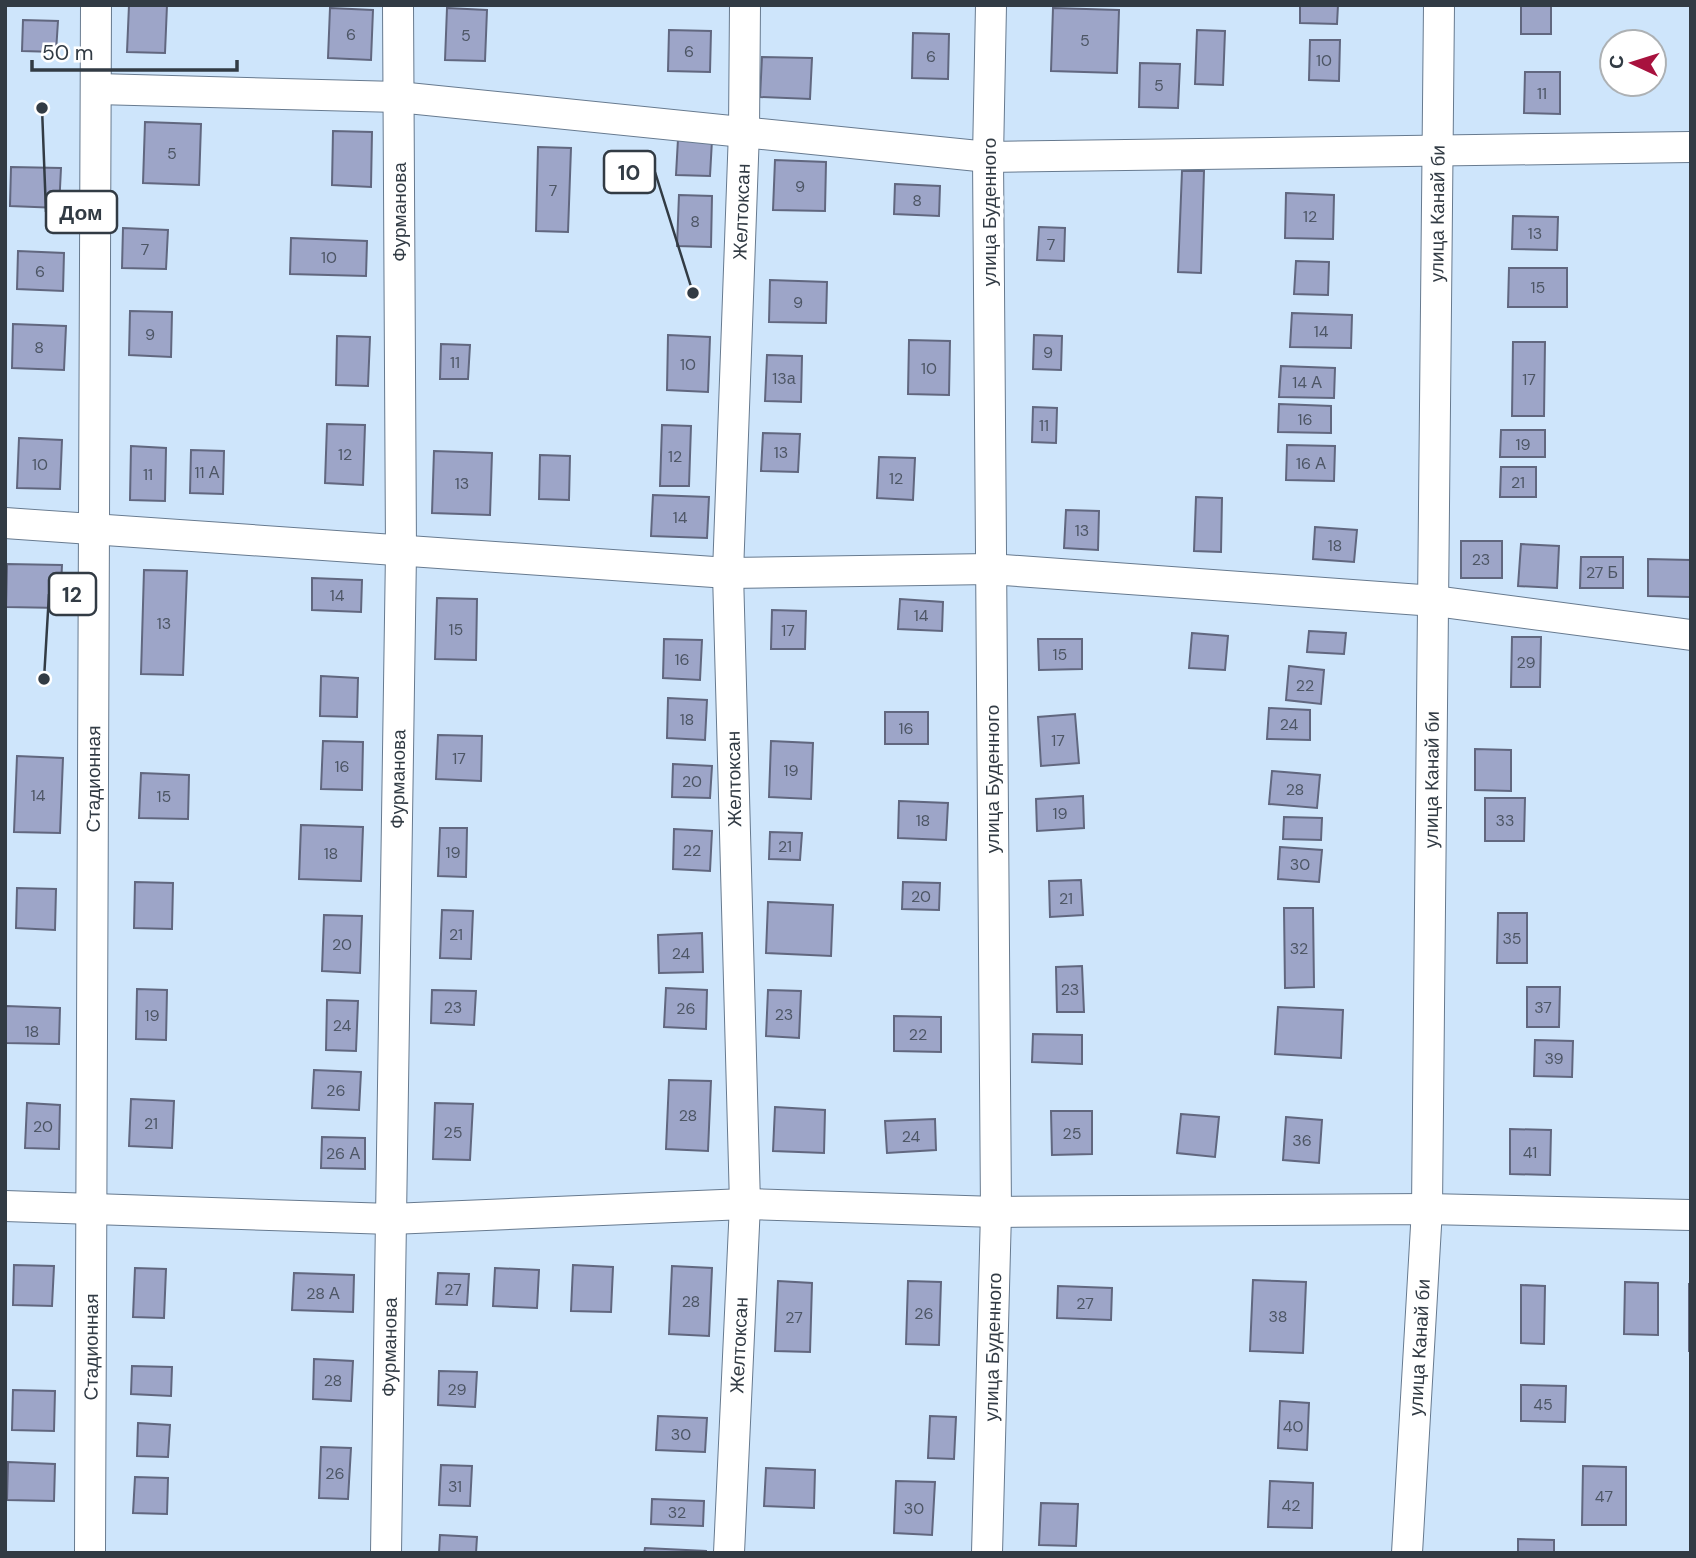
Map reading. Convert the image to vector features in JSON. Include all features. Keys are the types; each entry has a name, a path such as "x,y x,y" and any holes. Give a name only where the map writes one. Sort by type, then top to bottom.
{"street":[{"name":"Стадионная","path":"90,1553 96,5"},
{"name":"Фурманова","path":"386,1553 401,552 398,5"},
{"name":"Желтоксан","path":"729,1553 745,1204 728,573 744,131 745,5"},
{"name":"улица Буденного","path":"987,1553 996,1212 988,157 991,5"},
{"name":"улица Канай би","path":"1407,1553 1427,1209 1439,5"},
{"path":"97,89 398,97 988,157 1691,147"},
{"path":"5,523 728,573 990,569 1435,601 1691,635"},
{"path":"5,1206 90,1211 391,1219 745,1204 996,1212 1427,1209 1691,1215"}],"building":[{"path":"129,5 167,5 165,53 127,52"},
{"path":"1300,5 1338,5 1337,24 1300,23"},
{"path":"1521,5 1551,5 1551,34 1521,34"},
{"path":"330,8 373,10 371,60 328,58"},
{"path":"447,8 487,10 485,61 445,60"},
{"path":"1053,8 1119,10 1117,73 1051,71"},
{"path":"23,20 58,21 56,52 22,51"},
{"path":"669,30 711,31 710,72 668,71"},
{"path":"1197,30 1225,31 1223,85 1195,84"},
{"path":"913,33 949,34 948,79 912,78"},
{"path":"1310,40 1340,40 1339,81 1309,80"},
{"path":"762,57 812,58 810,99 760,97"},
{"path":"1140,63 1180,64 1178,108 1139,107"},
{"path":"1525,72 1560,72 1560,114 1524,113"},
{"path":"145,122 201,124 199,185 143,183"},
{"path":"333,131 372,132 371,187 332,185"},
{"path":"678,139 712,140 710,176 676,175"},
{"path":"538,147 571,148 568,232 536,231"},
{"path":"775,160 826,162 825,211 773,210"},
{"path":"11,167 61,168 59,208 10,206"},
{"path":"1182,171 1204,171 1201,273 1178,272"},
{"path":"895,184 940,186 939,216 894,214"},
{"path":"1286,193 1334,195 1333,239 1285,238"},
{"path":"679,195 712,196 711,247 677,246"},
{"path":"1513,216 1558,217 1557,250 1512,249"},
{"path":"1039,227 1065,228 1064,261 1037,260"},
{"path":"123,228 168,230 166,269 122,268"},
{"path":"291,238 367,241 366,276 290,274"},
{"path":"18,251 64,253 63,291 17,289"},
{"path":"1296,261 1329,262 1328,295 1294,294"},
{"path":"1509,268 1567,268 1567,307 1508,307"},
{"path":"770,280 827,282 826,323 769,322"},
{"path":"130,311 172,312 171,357 129,355"},
{"path":"1292,313 1352,315 1351,348 1290,347"},
{"path":"13,324 66,326 64,370 12,368"},
{"path":"668,335 710,337 708,392 667,390"},
{"path":"1034,335 1062,336 1061,370 1033,369"},
{"path":"337,336 370,337 368,386 336,385"},
{"path":"909,340 950,341 949,395 908,394"},
{"path":"1513,342 1545,342 1544,416 1512,416"},
{"path":"441,344 470,345 468,379 440,379"},
{"path":"767,355 802,356 801,402 765,401"},
{"path":"1281,366 1335,368 1334,398 1279,397"},
{"path":"1279,404 1331,406 1331,433 1278,432"},
{"path":"1033,407 1057,408 1056,443 1032,442"},
{"path":"327,424 365,425 363,485 325,483"},
{"path":"662,425 691,426 689,486 660,486"},
{"path":"1501,430 1545,430 1545,457 1500,457"},
{"path":"763,433 800,434 798,472 761,471"},
{"path":"19,438 62,440 60,489 17,488"},
{"path":"1287,445 1335,446 1334,481 1286,480"},
{"path":"131,446 166,448 165,501 130,500"},
{"path":"191,450 224,451 223,494 190,493"},
{"path":"434,451 492,453 490,515 432,513"},
{"path":"540,455 570,456 569,500 539,499"},
{"path":"879,457 915,458 913,500 877,498"},
{"path":"1501,467 1536,467 1536,497 1500,497"},
{"path":"653,495 709,497 707,538 651,536"},
{"path":"1196,497 1222,498 1221,552 1194,551"},
{"path":"1066,510 1099,511 1098,550 1064,548"},
{"path":"1315,527 1357,530 1354,562 1313,559"},
{"path":"1461,541 1502,541 1502,578 1461,578"},
{"path":"1521,544 1559,546 1557,588 1518,586"},
{"path":"1581,557 1623,557 1623,588 1580,588"},
{"path":"1648,559 1691,560 1690,597 1648,596"},
{"path":"7,564 62,565 60,608 6,607"},
{"path":"144,570 187,571 183,675 141,674"},
{"path":"312,578 362,580 361,612 312,610"},
{"path":"437,598 477,599 476,660 435,659"},
{"path":"900,599 943,602 942,631 898,629"},
{"path":"772,610 806,611 805,649 771,649"},
{"path":"1309,631 1346,633 1344,654 1307,652"},
{"path":"1192,633 1228,636 1225,670 1189,668"},
{"path":"1512,637 1541,637 1540,687 1511,687"},
{"path":"664,639 702,640 700,680 663,678"},
{"path":"1038,639 1082,639 1082,669 1039,670"},
{"path":"1289,666 1324,670 1321,704 1286,700"},
{"path":"321,676 358,678 357,717 320,716"},
{"path":"668,698 707,700 705,740 667,738"},
{"path":"1269,708 1310,710 1310,740 1267,739"},
{"path":"885,712 928,712 928,744 885,744"},
{"path":"1075,714 1079,763 1041,766 1038,717"},
{"path":"438,735 482,736 481,781 436,779"},
{"path":"323,741 363,742 362,790 321,789"},
{"path":"771,741 813,743 811,799 769,797"},
{"path":"1475,749 1511,750 1511,791 1475,790"},
{"path":"17,756 63,758 60,833 14,832"},
{"path":"673,764 712,766 710,798 672,797"},
{"path":"1272,771 1320,775 1317,808 1269,804"},
{"path":"141,773 189,775 188,819 139,818"},
{"path":"1083,796 1084,828 1037,831 1036,799"},
{"path":"1485,798 1525,798 1524,841 1485,841"},
{"path":"899,801 948,803 946,840 898,838"},
{"path":"1284,817 1322,818 1321,840 1283,839"},
{"path":"301,825 363,827 361,881 299,879"},
{"path":"440,828 467,828 466,877 438,876"},
{"path":"674,829 712,831 710,871 673,869"},
{"path":"770,832 802,833 800,860 769,859"},
{"path":"1280,847 1322,850 1319,882 1278,879"},
{"path":"1081,880 1083,915 1050,917 1049,881"},
{"path":"135,882 173,883 172,929 134,928"},
{"path":"903,882 940,883 939,910 902,909"},
{"path":"17,888 56,889 55,930 16,928"},
{"path":"768,902 833,905 831,956 766,953"},
{"path":"1284,908 1313,908 1314,987 1285,988"},
{"path":"442,910 473,911 471,959 440,958"},
{"path":"1498,913 1527,913 1527,963 1497,963"},
{"path":"324,915 362,916 360,973 322,971"},
{"path":"702,933 703,972 659,973 658,935"},
{"path":"1082,966 1084,1012 1057,1012 1056,967"},
{"path":"1527,987 1560,987 1559,1027 1527,1027"},
{"path":"666,988 707,990 706,1029 664,1027"},
{"path":"137,989 167,990 166,1040 136,1039"},
{"path":"432,990 476,991 474,1025 431,1023"},
{"path":"768,990 801,991 799,1038 766,1036"},
{"path":"327,1000 358,1001 356,1051 326,1050"},
{"path":"6,1006 60,1008 59,1044 5,1043"},
{"path":"1278,1007 1343,1010 1341,1058 1275,1054"},
{"path":"894,1016 941,1017 941,1052 894,1051"},
{"path":"1033,1034 1082,1035 1082,1064 1032,1062"},
{"path":"1535,1040 1573,1041 1572,1077 1534,1076"},
{"path":"314,1070 361,1072 359,1110 312,1108"},
{"path":"669,1080 711,1081 708,1151 666,1149"},
{"path":"131,1099 174,1101 172,1148 129,1146"},
{"path":"27,1103 60,1105 59,1149 25,1148"},
{"path":"435,1103 473,1104 470,1160 433,1159"},
{"path":"775,1107 825,1110 824,1153 773,1151"},
{"path":"1051,1111 1092,1111 1092,1154 1052,1155"},
{"path":"1181,1114 1219,1117 1215,1157 1177,1153"},
{"path":"1286,1117 1322,1120 1319,1163 1283,1160"},
{"path":"935,1119 936,1150 887,1153 885,1121"},
{"path":"1510,1129 1551,1130 1550,1175 1510,1174"},
{"path":"322,1137 365,1138 365,1169 321,1168"},
{"path":"14,1265 54,1266 52,1306 13,1305"},
{"path":"573,1265 613,1267 611,1312 571,1311"},
{"path":"672,1266 712,1268 709,1336 669,1334"},
{"path":"135,1268 166,1269 164,1318 133,1317"},
{"path":"495,1268 539,1270 537,1308 493,1306"},
{"path":"294,1273 354,1275 353,1312 292,1310"},
{"path":"438,1273 469,1274 467,1305 436,1304"},
{"path":"1253,1280 1306,1282 1303,1353 1250,1351"},
{"path":"778,1281 812,1283 810,1352 775,1351"},
{"path":"908,1281 941,1282 939,1345 906,1344"},
{"path":"1625,1282 1658,1283 1658,1335 1624,1334"},
{"path":"1691,1284 1691,1351 1689,1351"},
{"path":"1521,1285 1545,1286 1544,1344 1521,1343"},
{"path":"1058,1286 1112,1288 1111,1320 1057,1318"},
{"path":"314,1359 353,1361 351,1401 313,1399"},
{"path":"132,1366 172,1367 171,1396 131,1394"},
{"path":"439,1371 477,1372 475,1407 438,1405"},
{"path":"1521,1385 1566,1386 1565,1422 1521,1421"},
{"path":"13,1390 55,1391 54,1431 12,1430"},
{"path":"1280,1401 1309,1403 1307,1450 1278,1448"},
{"path":"658,1416 707,1418 705,1452 656,1450"},
{"path":"930,1416 956,1417 954,1459 928,1458"},
{"path":"138,1423 170,1425 168,1457 137,1456"},
{"path":"321,1447 351,1448 348,1499 319,1498"},
{"path":"8,1462 55,1464 54,1501 7,1500"},
{"path":"441,1465 472,1466 470,1506 439,1505"},
{"path":"1583,1466 1626,1467 1626,1525 1582,1525"},
{"path":"766,1468 815,1470 814,1508 764,1506"},
{"path":"135,1477 168,1478 167,1514 133,1513"},
{"path":"896,1481 935,1482 932,1535 894,1533"},
{"path":"1270,1481 1313,1483 1312,1528 1268,1527"},
{"path":"652,1499 704,1501 703,1526 651,1524"},
{"path":"1041,1503 1078,1504 1076,1546 1039,1545"},
{"path":"440,1535 477,1537 476,1553 439,1553"},
{"path":"1518,1539 1554,1540 1554,1553 1518,1553"},
{"path":"645,1548 706,1551 706,1553 644,1553"}],"place":[{"name":"Дом","path":"42,108"},
{"name":"10","path":"693,293"},
{"name":"12","path":"44,679"}]}
